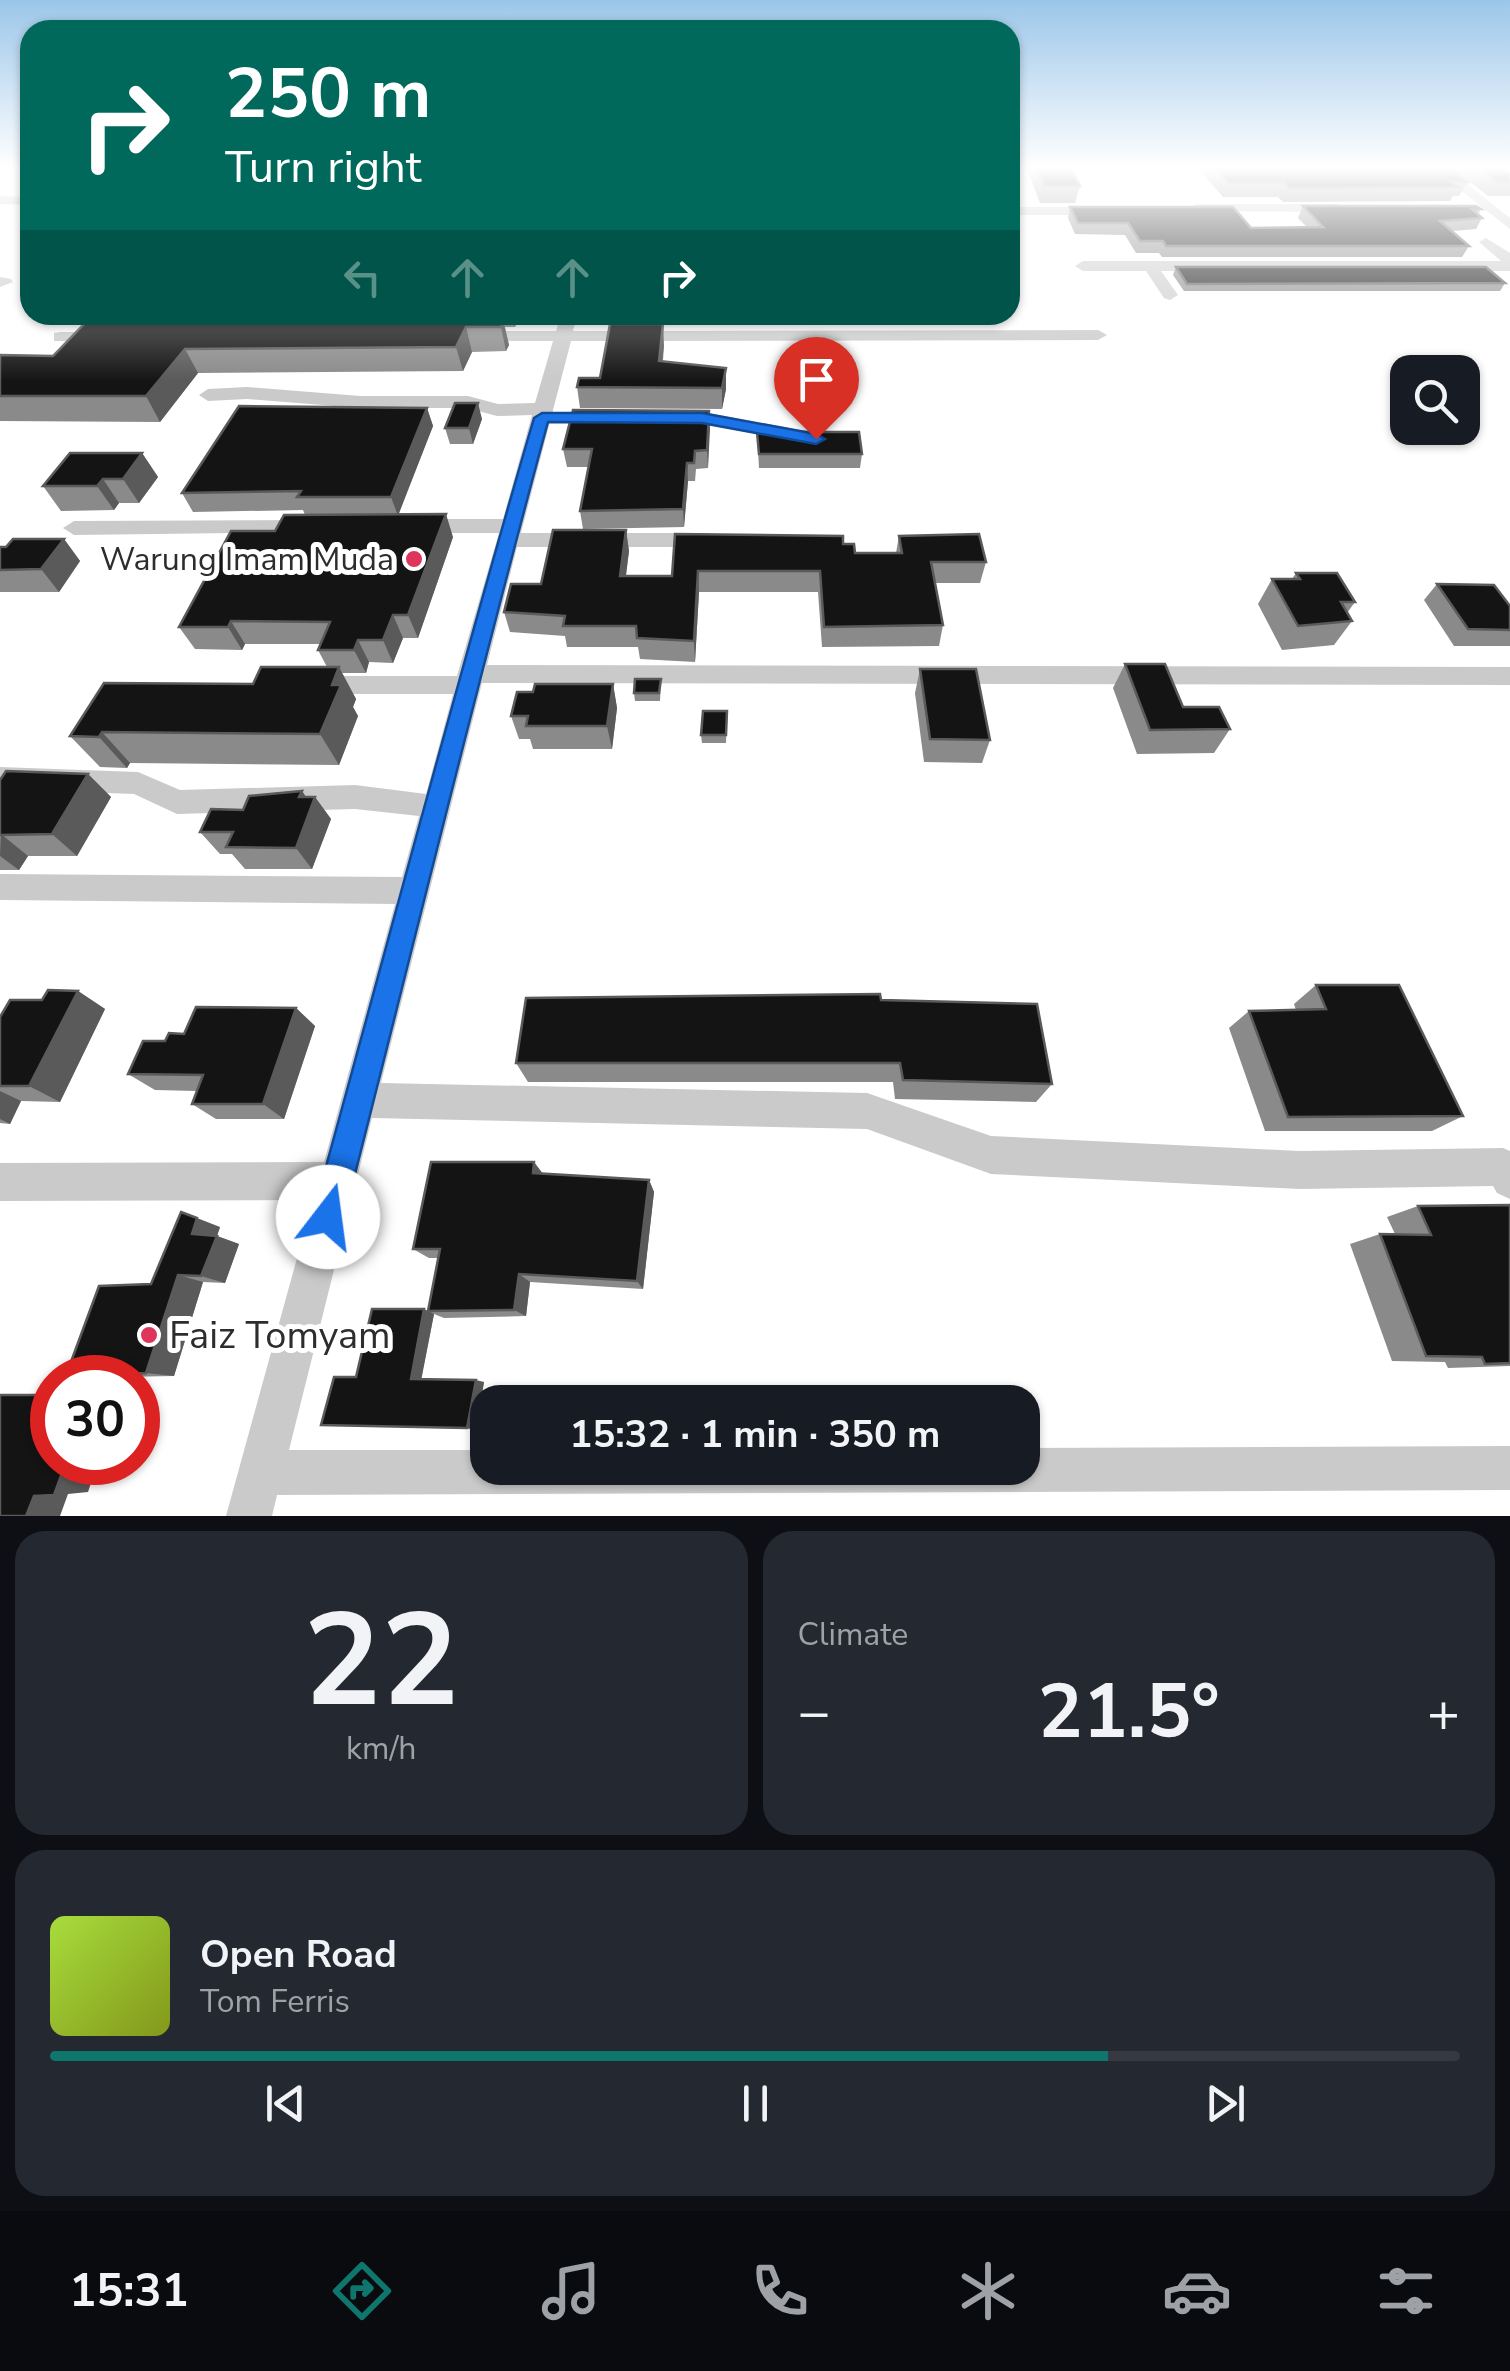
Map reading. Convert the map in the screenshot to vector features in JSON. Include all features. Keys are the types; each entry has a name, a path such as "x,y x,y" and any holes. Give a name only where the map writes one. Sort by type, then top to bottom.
{"street":[{"path":"1486,242 1510,264"},
{"path":"1083,266 1137,262 1510,264"},
{"path":"1137,262 1170,296"},
{"path":"509,336 513,325"},
{"path":"250,1516 507,533 548,415 566,326"},
{"path":"451,336 509,336 566,326 1098,336"},
{"path":"60,337 119,337"},
{"path":"208,396 248,393 360,402 468,402 497,410 548,415"},
{"path":"648,418 702,418 816,439"},
{"path":"390,526 733,540"},
{"path":"74,528 331,527"},
{"path":"296,686 468,680 1510,676"},
{"path":"0,778 138,783 177,802 356,796 438,807"},
{"path":"0,887 415,891"},
{"path":"358,1100 867,1111 991,1154 1299,1170 1502,1166 1510,1180"},
{"path":"0,1182 337,1181"},
{"path":"261,1473 1510,1468"}],"building":[{"path":"1461,239 1469,246 1166,246 1163,241 1140,241"},
{"path":"1176,267 1486,267 1505,283 1187,284"},
{"path":"83,325 502,325 466,327 456,347 185,349 146,396 0,396 0,355 53,356"},
{"path":"610,325 663,325 659,361 726,368 722,388 577,387 579,378 600,378"},
{"path":"455,403 478,403 469,428 445,428"},
{"path":"239,406 427,408 391,497 297,497 301,491 182,493"},
{"path":"573,410 709,411 707,450 695,451 694,463 687,463 683,509 580,511 592,449 563,449"},
{"path":"757,432 859,432 862,454 759,454"},
{"path":"70,453 142,453 123,479 103,479 97,486 43,486"},
{"path":"446,514 408,615 393,615 383,640 358,640 354,650 318,650 330,622 231,621 228,627 179,627 231,531 275,531 284,515"},
{"path":"553,530 626,530 620,576 672,576 675,534 843,536 843,544 854,544 855,553 902,553 899,536 979,534 986,562 931,562 943,625 824,627 820,571 698,571 694,641 637,638 636,626 563,626 565,616 504,612 511,584 541,584"},
{"path":"13,539 64,539 41,569 0,570 0,547 6,547"},
{"path":"1296,573 1337,573 1355,602 1341,602 1352,621 1298,626 1272,579 1300,579"},
{"path":"1437,584 1494,585 1510,606 1510,630 1468,629"},
{"path":"1125,664 1165,664 1183,707 1219,707 1230,729 1150,730"},
{"path":"261,667 339,667 332,685 341,685 320,734 102,732 99,737 70,736 104,683 253,684"},
{"path":"920,669 976,669 990,740 930,739"},
{"path":"635,679 661,679 659,693 634,693"},
{"path":"535,684 613,684 607,726 526,726 528,716 511,716 517,692 533,692"},
{"path":"703,711 727,711 726,735 701,735"},
{"path":"6,771 88,774 52,834 0,835 0,780"},
{"path":"302,791 299,797 315,797 296,848 226,847 233,832 200,832 211,809 243,810 249,796"},
{"path":"1316,985 1399,985 1463,1116 1288,1117 1249,1011 1326,1009"},
{"path":"48,990 78,991 29,1086 0,1086 0,1017 10,1000 42,1000"},
{"path":"880,994 881,1000 1037,1004 1052,1084 903,1080 900,1063 516,1063 526,998"},
{"path":"196,1007 296,1008 263,1104 192,1104 203,1075 128,1074 143,1041 165,1041 169,1033 184,1034"},
{"path":"431,1162 534,1162 533,1173 649,1180 637,1281 519,1274 514,1310 428,1311 440,1249 413,1249"},
{"path":"1510,1205 1510,1363 1485,1364 1482,1357 1426,1356 1380,1234 1431,1235 1418,1206"},
{"path":"181,1212 197,1218 192,1234 217,1236 201,1276 178,1275 152,1355 74,1355 99,1286 151,1284"},
{"path":"372,1309 424,1309 411,1379 476,1380 475,1385 470,1385 467,1428 321,1425 334,1377 356,1377"},
{"path":"0,1395 30,1395 30,1485 58,1485 54,1495 34,1496 26,1516 0,1516"}],"place":[{"name":"Warung Imam Muda","path":"414,559"},
{"name":"Faiz Tomyam","path":"149,1335"}],"route":[{"path":"328,1217 438,807 469,674 542,418 702,418 816,439"}]}
